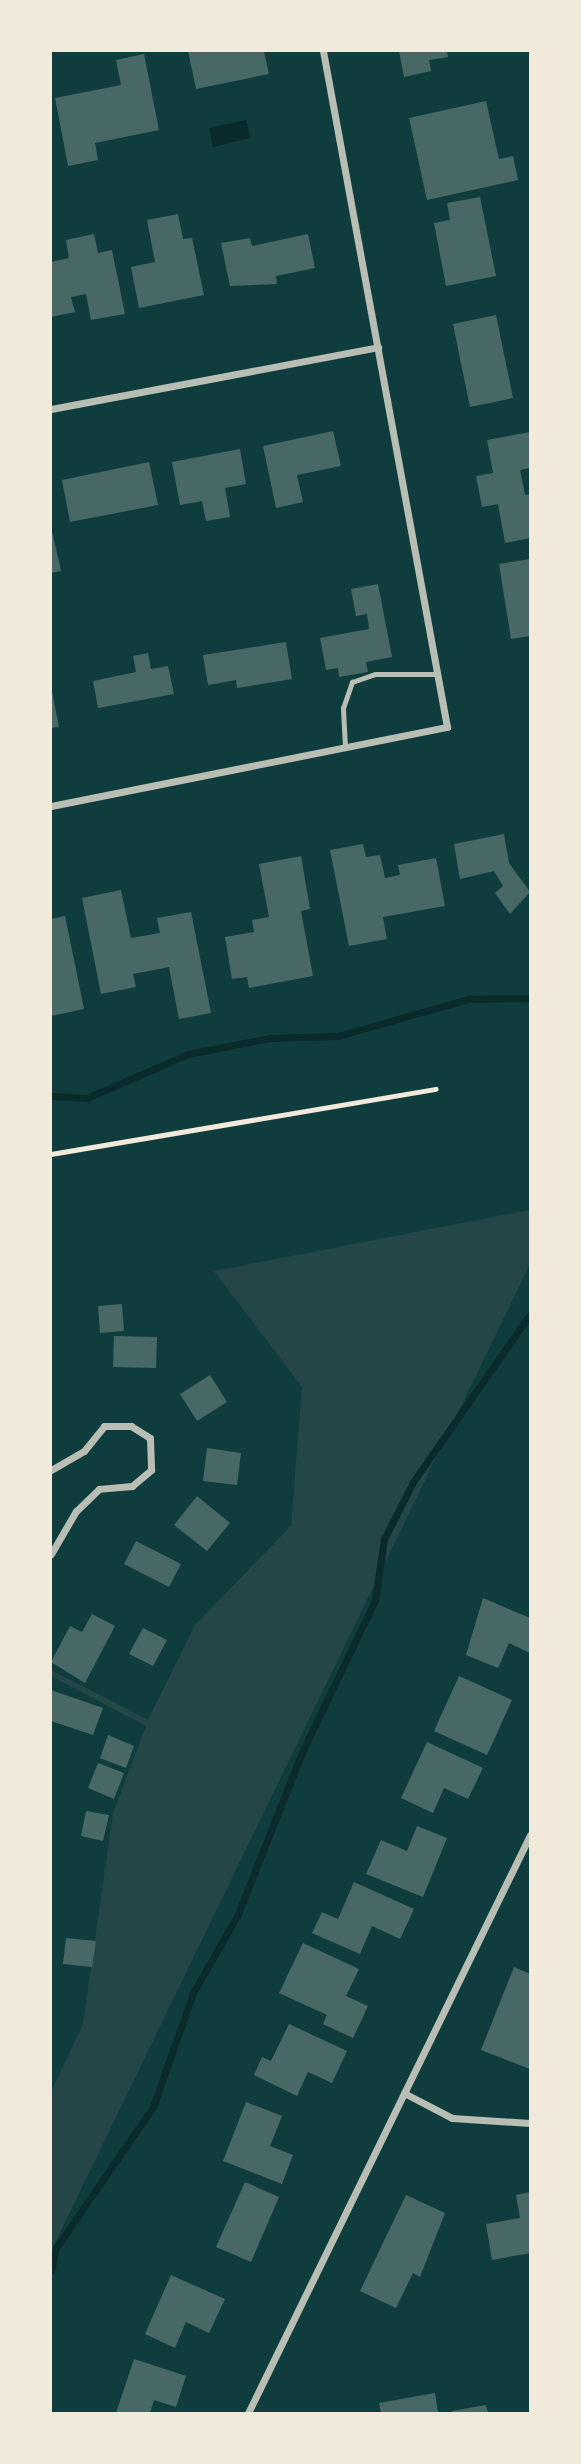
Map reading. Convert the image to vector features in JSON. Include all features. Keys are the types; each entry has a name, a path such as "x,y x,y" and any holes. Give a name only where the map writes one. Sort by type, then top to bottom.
{"street":[{"path":"51,806 447,727 323,51"},
{"path":"51,409 378,347"},
{"path":"51,1470 84,1451 104,1426 131,1426 150,1438 151,1470 132,1486 99,1489 76,1511 51,1554"},
{"path":"248,2413 530,1835"},
{"path":"404,2093 452,2118 530,2123"}],"lane":[{"path":"345,747 343,708 352,682 375,674 437,674"}],"path":[{"path":"51,1154 436,1089"}],"shaded area":[{"path":"246,120 251,138 213,147 209,128"},
{"path":"530,1210 530,1264 51,2251 51,2092 83,2024 113,1813 146,1726 51,1676 51,1670 148,1720 195,1625 291,1526 302,1387 214,1271"}],"building":[{"path":"188,51 264,51 269,74 196,89"},
{"path":"399,51 447,51 448,57 429,60 431,71 404,77"},
{"path":"144,54 159,130 95,143 98,160 68,166 55,98 121,85 116,60"},
{"path":"486,101 499,159 513,156 518,180 427,200 409,118"},
{"path":"480,197 496,276 446,286 434,223 450,220 447,203"},
{"path":"178,214 183,239 192,238 204,295 139,308 131,267 155,262 147,220"},
{"path":"94,234 98,253 112,250 125,314 91,320 86,294 71,297 75,312 51,317 51,262 69,258 66,240"},
{"path":"308,234 315,268 276,276 277,284 230,286 221,243 250,238 252,246"},
{"path":"496,315 513,398 470,407 453,324"},
{"path":"333,431 341,466 297,475 303,502 276,508 263,446"},
{"path":"530,432 530,468 520,470 525,495 530,494 530,538 505,543 498,504 482,507 476,476 493,473 487,440"},
{"path":"240,449 246,484 225,488 230,517 206,521 202,501 180,505 172,462"},
{"path":"149,462 158,505 70,522 62,480"},
{"path":"51,527 61,571 51,573"},
{"path":"530,559 530,636 511,639 499,564"},
{"path":"378,584 392,657 366,662 368,672 339,677 338,668 326,670 320,638 369,629 367,614 356,616 351,589"},
{"path":"286,642 292,679 237,688 236,680 208,685 203,655"},
{"path":"148,653 151,669 168,666 174,694 98,708 93,681 136,672 133,656"},
{"path":"51,687 59,727 51,728"},
{"path":"504,834 509,863 530,892 510,914 495,893 503,886 494,871 460,879 454,844"},
{"path":"363,844 366,857 380,855 385,878 400,875 398,865 436,858 445,906 383,917 387,939 349,946 330,850"},
{"path":"301,856 310,909 301,911 313,976 249,988 247,977 232,979 225,937 254,932 252,920 269,917 259,864"},
{"path":"121,890 131,938 160,933 157,918 191,912 211,1013 179,1019 169,967 133,974 136,987 101,994 82,898"},
{"path":"65,916 84,1009 51,1016 51,919"},
{"path":"122,1304 124,1331 100,1333 98,1306"},
{"path":"114,1336 157,1337 156,1368 113,1367"},
{"path":"210,1375 227,1402 197,1421 180,1394"},
{"path":"207,1448 241,1453 237,1485 203,1481"},
{"path":"197,1496 230,1523 207,1551 174,1525"},
{"path":"136,1541 181,1564 169,1587 124,1564"},
{"path":"483,1598 530,1618 530,1653 509,1643 498,1668 466,1655"},
{"path":"92,1614 115,1626 85,1683 51,1662 70,1626 82,1632"},
{"path":"143,1628 167,1640 153,1666 129,1654"},
{"path":"459,1676 512,1700 487,1755 434,1731"},
{"path":"51,1690 103,1708 93,1735 51,1721"},
{"path":"108,1735 134,1746 126,1768 100,1758"},
{"path":"427,1742 483,1768 468,1799 444,1788 433,1813 401,1798"},
{"path":"98,1763 124,1773 114,1799 88,1788"},
{"path":"86,1811 109,1815 103,1841 81,1836"},
{"path":"417,1826 447,1838 423,1897 366,1874 381,1840 407,1851"},
{"path":"354,1882 414,1909 400,1939 372,1926 360,1954 312,1933 322,1912 338,1919"},
{"path":"66,1938 96,1941 92,1967 63,1964"},
{"path":"303,1943 359,1969 346,1996 368,2006 353,2038 323,2024 327,2015 279,1993"},
{"path":"514,1967 530,1974 530,2069 481,2050"},
{"path":"289,2024 347,2051 332,2083 308,2072 297,2096 254,2075 262,2057 271,2061"},
{"path":"246,2102 282,2116 270,2146 293,2155 282,2184 223,2161"},
{"path":"245,2182 279,2197 251,2262 216,2247"},
{"path":"530,2192 530,2253 492,2260 486,2224 520,2218 516,2195"},
{"path":"406,2195 445,2213 420,2277 413,2273 396,2308 360,2291"},
{"path":"171,2275 225,2299 209,2333 186,2322 175,2348 145,2334"},
{"path":"134,2359 186,2376 176,2407 154,2400 150,2413 116,2413"},
{"path":"435,2393 438,2413 381,2413 379,2403"},
{"path":"486,2405 488,2413 452,2413 452,2411"}],"waterway":[{"path":"51,1096 87,1098 188,1054 270,1038 338,1036 468,999 530,998"},
{"path":"51,2271 56,2248 153,2107 193,1993 238,1914 302,1752 375,1600 384,1539 413,1482 530,1314"}]}
